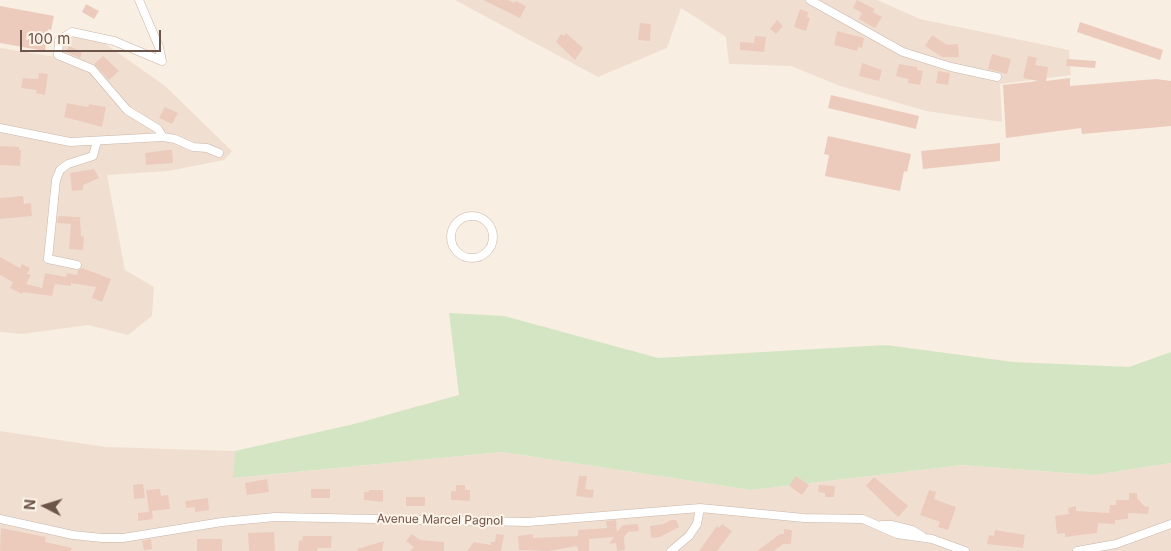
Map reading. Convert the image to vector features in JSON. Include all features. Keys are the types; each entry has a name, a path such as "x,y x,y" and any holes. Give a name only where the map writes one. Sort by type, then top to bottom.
{"street":[{"path":"140,0 159,47 162,61 114,41 72,32 60,40 58,55 92,69 127,110 158,129 163,137"},
{"path":"810,0 903,52 951,67 997,77"},
{"path":"0,128 70,142 163,137 207,148 219,153"},
{"path":"77,265 48,259 56,180 60,170 68,164 93,156 97,141"},
{"path":"472,214 487,221 493,234 490,248 479,257 464,257 454,250 450,235 456,221 472,214"},
{"path":"671,551 690,536 697,524 700,508"},
{"name":"Avenue Marcel Pagnol","path":"0,519 73,535 123,538 222,522 275,517 528,522 700,508 804,518 863,518 882,525 897,534 925,538 964,551"},
{"path":"1076,551 1116,544 1171,524"}],"shaded area":[{"path":"455,0 877,0 920,19 1069,50 1071,75 1000,84 1002,122 926,111 840,86 791,66 729,64 726,37 681,8 667,48 598,77"},
{"path":"70,34 101,41 164,85 232,151 224,160 168,171 107,175 125,270 154,287 152,316 128,335 88,325 22,334 0,332 0,48 49,56 58,55"},
{"path":"0,431 106,447 235,451 234,478 502,452 751,490 963,465 1094,475 1171,463 1171,551 0,551"}],"green space":[{"path":"449,313 504,316 658,358 886,345 1013,362 1129,367 1171,352 1171,463 1094,475 963,465 751,490 502,452 233,478 235,451 354,424 459,395"}],"building":[{"path":"483,0 508,0 514,3 516,1 526,6 520,18"},
{"path":"857,0 875,9 873,12 882,17 875,28 859,19 862,13 853,8"},
{"path":"86,4 99,11 94,19 82,12"},
{"path":"0,6 54,16 51,30 48,29 45,51 0,43"},
{"path":"800,9 808,12 807,17 810,18 806,31 794,27"},
{"path":"777,20 783,26 776,34 770,29"},
{"path":"1080,22 1163,50 1160,60 1077,32"},
{"path":"640,23 651,24 650,41 638,40"},
{"path":"837,31 864,38 862,48 858,47 857,51 834,45"},
{"path":"566,33 583,48 575,60 556,42 561,34 564,36"},
{"path":"932,35 947,45 958,44 959,57 942,57 925,46"},
{"path":"755,36 766,37 764,52 740,50 740,42 754,43"},
{"path":"69,46 82,52 80,58 66,52"},
{"path":"992,54 1011,59 1007,74 988,69"},
{"path":"103,56 119,71 109,80 94,64"},
{"path":"1028,56 1037,58 1035,65 1048,67 1046,81 1070,78 1070,86 1156,79 1171,81 1171,126 1082,134 1081,128 1006,138 1003,85 1038,81 1023,78"},
{"path":"1067,59 1096,61 1095,68 1066,66"},
{"path":"862,63 882,70 879,81 859,76"},
{"path":"899,64 917,67 917,70 923,71 920,85 908,83 908,79 896,76"},
{"path":"938,71 950,73 948,85 936,83"},
{"path":"39,73 48,74 45,95 36,93 37,90 21,88 23,78 38,79"},
{"path":"831,95 919,116 916,129 828,108"},
{"path":"67,103 88,107 89,104 106,107 102,127 64,117"},
{"path":"165,107 178,113 172,124 159,118"},
{"path":"828,136 911,154 907,172 904,171 900,191 825,176 829,155 824,154"},
{"path":"1000,143 1000,161 923,169 921,151"},
{"path":"0,146 19,147 19,150 21,150 20,166 0,165"},
{"path":"172,150 173,163 146,165 145,153"},
{"path":"94,169 99,178 83,185 83,190 72,191 70,173"},
{"path":"23,196 24,204 31,203 32,216 0,219 0,198"},
{"path":"58,216 80,217 81,236 84,237 83,250 69,249 71,224 57,223"},
{"path":"0,257 20,268 22,264 30,268 27,274 31,275 26,284 42,288 45,273 66,277 67,273 77,275 78,270 82,268 111,279 102,302 92,298 96,287 71,283 71,286 55,284 52,296 23,292 22,294 10,288 13,282 0,275"},
{"path":"579,476 587,476 585,489 594,490 593,498 576,496"},
{"path":"796,476 809,485 802,495 789,486"},
{"path":"874,477 908,506 898,517 866,486"},
{"path":"267,479 269,492 247,495 245,483"},
{"path":"143,484 145,498 134,499 133,485"},
{"path":"456,485 465,485 465,490 470,490 470,501 451,500 451,491 456,491"},
{"path":"819,485 835,486 834,497 825,497 825,493 818,492"},
{"path":"160,489 161,496 168,495 170,509 152,511 153,519 138,521 138,513 149,512 146,490"},
{"path":"311,489 330,489 330,498 311,498"},
{"path":"369,490 383,490 383,502 364,500 364,492 369,492"},
{"path":"929,490 936,492 934,499 956,507 948,530 938,527 940,522 920,515"},
{"path":"1129,493 1137,493 1137,498 1144,506 1149,507 1148,514 1128,513 1128,519 1115,520 1115,524 1098,523 1097,533 1065,537 1065,533 1057,534 1055,516 1069,514 1068,508 1076,506 1076,511 1109,513 1110,505 1116,505 1116,500 1129,500"},
{"path":"406,497 425,497 425,506 406,506"},
{"path":"208,498 209,510 195,512 195,507 186,508 185,501"},
{"path":"616,520 617,532 623,525 638,524 639,531 628,532 624,537 625,550 617,551 616,543 609,544 614,537 589,539 589,551 578,551 577,546 549,551 519,550 518,536 533,534 533,538 578,536 578,530 607,528 606,521"},
{"path":"676,520 679,527 660,537 651,538 650,526 663,524"},
{"path":"722,524 732,531 717,551 699,551 717,526 719,528"},
{"path":"1,528 46,537 45,542 72,548 71,551 0,551"},
{"path":"784,529 792,530 791,544 783,544 774,551 757,551 780,534 784,534"},
{"path":"995,530 1025,535 1023,548 987,544 989,535 994,536"},
{"path":"274,532 275,551 249,551 248,533"},
{"path":"412,534 420,540 444,542 444,551 410,551 414,547 406,541"},
{"path":"496,534 504,535 501,551 467,551 474,542 491,545 491,542 495,542"},
{"path":"303,536 332,536 331,548 318,548 317,551 298,551 299,540 302,541"},
{"path":"151,539 152,549 144,550 142,541"},
{"path":"197,539 222,539 222,551 197,551"},
{"path":"384,541 382,551 358,551 357,549"}]}
